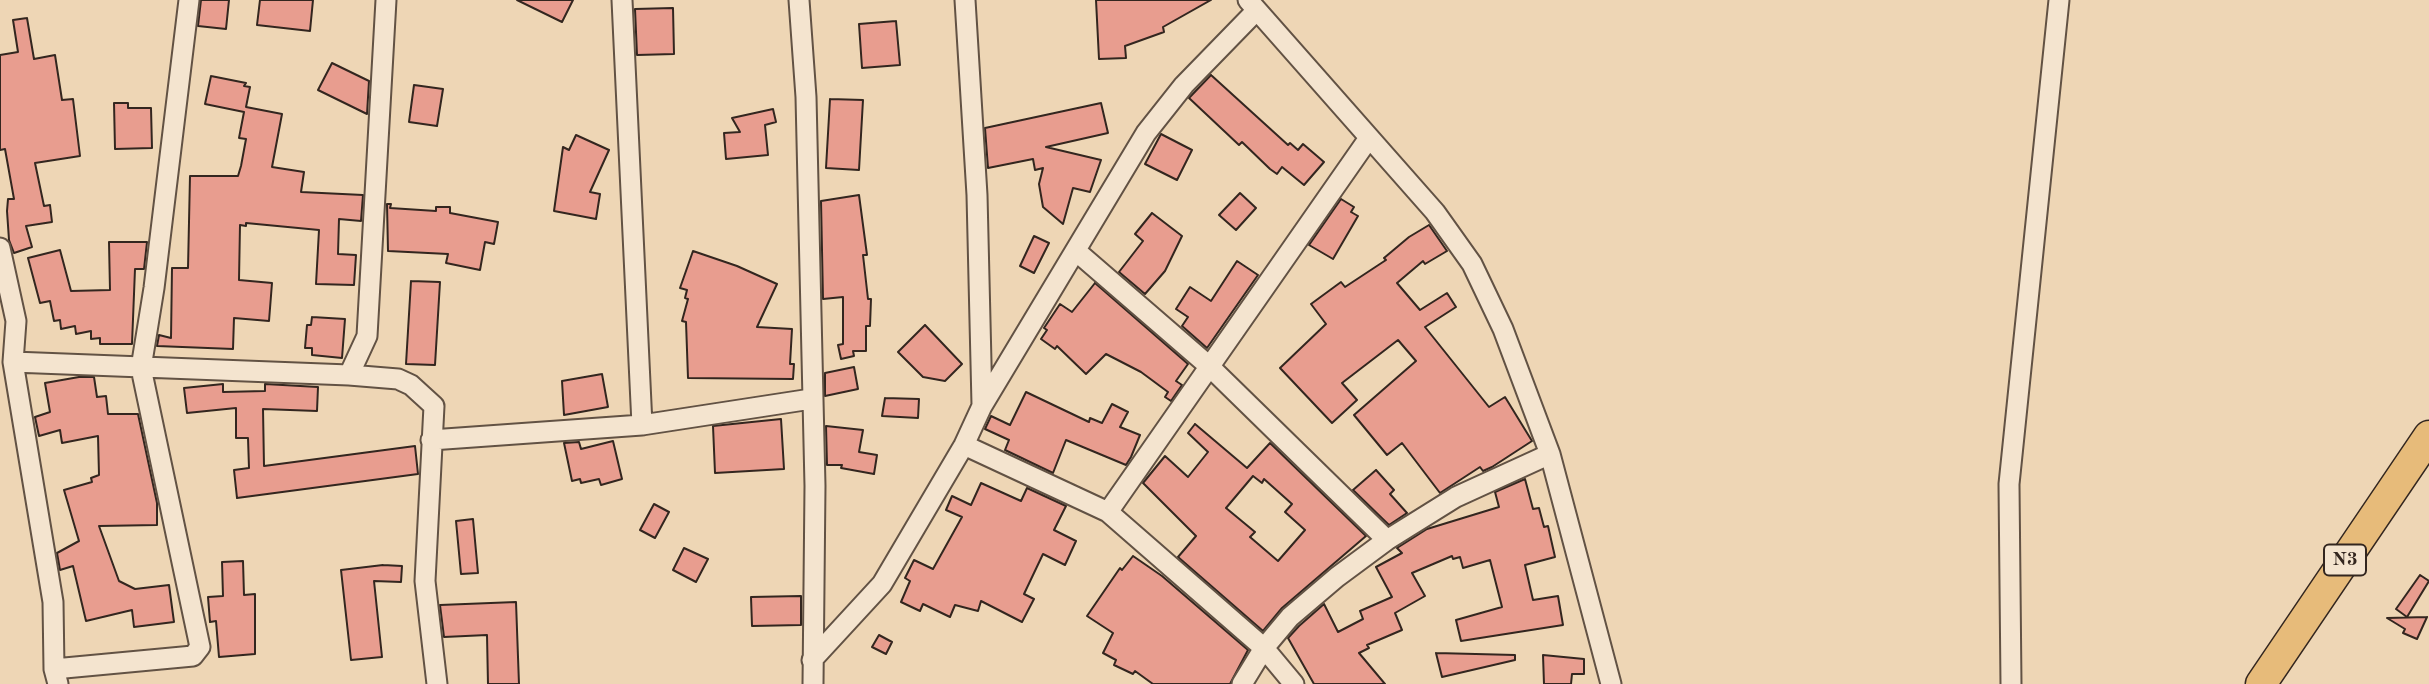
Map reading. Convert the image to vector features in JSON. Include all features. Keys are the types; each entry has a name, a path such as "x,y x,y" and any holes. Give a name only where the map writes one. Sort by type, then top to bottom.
{"highway":[{"name":"N3","path":"2261,684 2429,436"}],"street":[{"path":"0,248 16,321 13,362 53,602 56,677 194,656 200,648 141,368 154,288 189,0"},
{"path":"349,375 367,336 386,0"},
{"path":"622,0 642,425"},
{"path":"799,0 806,97 815,486 813,684"},
{"path":"965,0 977,195 982,406"},
{"path":"2011,684 2009,484 2059,0"},
{"path":"812,660 882,584 964,445 982,406 1146,133 1252,6 1435,212 1472,264 1503,329 1550,454 1611,684"},
{"path":"1108,512 1369,138"},
{"path":"1076,251 1209,366 1387,540"},
{"path":"13,362 349,375 398,379 411,385 434,406 425,581 437,684"},
{"path":"431,440 642,425 811,399"},
{"path":"964,445 1108,512 1264,648 1294,684"},
{"path":"1242,684 1264,648 1290,617 1336,577 1387,540 1456,497 1550,454"}],"building":[{"path":"201,0 229,0 226,29 198,26"},
{"path":"260,0 313,0 310,31 257,25"},
{"path":"517,0 573,0 562,22"},
{"path":"1096,0 1211,0 1163,27 1164,32 1125,46 1126,58 1099,59"},
{"path":"673,8 674,54 637,55 635,9"},
{"path":"27,18 34,59 55,55 62,100 73,99 80,156 35,163 44,206 50,205 52,222 26,226 32,247 14,253 9,240 7,211 8,199 14,199 5,149 0,150 0,55 18,52 13,20"},
{"path":"896,21 900,65 862,68 859,24"},
{"path":"332,63 369,81 367,114 318,90"},
{"path":"1211,75 1288,145 1290,143 1298,150 1303,144 1324,162 1304,185 1282,167 1277,174 1270,169 1242,142 1239,145 1189,98"},
{"path":"211,76 246,83 244,86 250,87 246,107 282,114 272,167 304,172 301,192 363,195 361,221 339,219 338,254 356,255 354,285 316,284 319,230 246,223 246,226 240,225 239,280 272,283 269,321 234,318 233,349 157,346 159,335 171,338 172,268 188,268 190,176 238,176 241,166 246,139 239,138 244,112 205,104"},
{"path":"414,85 443,89 437,126 409,122"},
{"path":"830,99 863,100 859,170 826,168"},
{"path":"114,103 128,103 128,108 151,108 152,148 115,149"},
{"path":"1101,103 1108,133 1046,147 1101,160 1090,192 1073,188 1063,224 1043,207 1039,184 1043,168 1035,170 1033,159 988,168 985,128"},
{"path":"773,109 776,122 765,125 768,155 726,159 724,133 740,132 732,118"},
{"path":"1161,134 1192,150 1177,180 1145,164"},
{"path":"576,135 609,150 590,192 600,194 596,219 554,211 563,147 569,150"},
{"path":"1240,193 1256,208 1236,230 1219,215"},
{"path":"859,195 867,255 863,255 868,299 871,299 870,326 866,326 866,351 853,351 854,356 841,359 838,345 843,344 843,297 823,299 821,201"},
{"path":"1341,199 1354,207 1351,212 1358,216 1333,259 1309,245"},
{"path":"387,204 391,204 390,208 436,211 436,207 450,207 450,213 498,222 494,244 485,242 480,270 446,263 448,254 388,251"},
{"path":"1152,213 1182,236 1165,271 1145,294 1119,272 1143,241 1135,234"},
{"path":"1429,225 1447,251 1425,264 1423,261 1397,283 1420,310 1447,293 1456,307 1425,327 1489,407 1505,397 1532,441 1492,467 1483,471 1480,467 1440,493 1402,443 1387,455 1354,415 1416,361 1398,340 1342,383 1357,400 1332,423 1280,368 1326,324 1311,304 1341,282 1345,287 1386,260 1384,258 1409,237"},
{"path":"1034,236 1049,243 1034,273 1020,266"},
{"path":"109,242 147,242 144,269 135,269 132,344 100,344 100,338 91,339 91,331 76,334 75,326 61,329 60,320 54,321 50,301 40,303 28,258 60,250 71,291 110,290"},
{"path":"693,251 737,266 777,284 757,327 792,329 790,364 794,364 793,379 688,378 686,322 682,321 688,299 685,298 687,290 680,288"},
{"path":"1237,261 1258,275 1207,348 1182,326 1188,317 1176,309 1190,287 1211,301"},
{"path":"411,281 440,282 435,365 406,364"},
{"path":"1095,283 1188,364 1176,381 1182,385 1171,401 1165,397 1168,392 1141,372 1106,354 1086,374 1057,346 1055,349 1041,339 1047,330 1044,328 1060,304 1072,312"},
{"path":"312,317 345,319 342,358 312,355 312,348 305,348 307,325 311,325"},
{"path":"925,325 962,364 945,381 923,377 898,352"},
{"path":"854,367 858,389 825,396 825,373"},
{"path":"602,374 608,407 564,415 562,381"},
{"path":"94,377 97,397 106,396 108,414 138,414 157,503 157,525 99,526 119,581 135,589 169,585 174,622 134,627 132,610 86,621 73,566 60,570 57,553 79,541 64,490 92,482 91,478 99,475 98,436 62,443 60,430 39,436 35,417 50,412 45,383"},
{"path":"223,384 223,392 265,391 265,384 318,387 317,411 263,409 264,466 415,446 418,474 237,498 234,470 249,468 248,438 236,438 236,408 187,413 184,388"},
{"path":"1026,392 1089,422 1090,418 1102,423 1112,404 1128,412 1120,427 1140,435 1126,465 1066,440 1053,473 1005,450 1009,440 985,429 991,416 1010,425"},
{"path":"885,398 919,399 918,418 882,416"},
{"path":"781,419 784,469 715,473 713,426"},
{"path":"1195,424 1247,468 1270,443 1366,536 1282,608 1263,631 1178,557 1196,536 1143,483 1165,456 1188,477 1208,452 1188,433","holes":["1253,476 1262,483 1264,479 1292,504 1285,512 1305,530 1278,561 1250,537 1255,532 1226,508"]},
{"path":"826,426 863,430 859,452 877,455 874,474 841,468 842,465 827,465"},
{"path":"613,441 622,479 601,485 599,479 581,483 580,479 572,481 564,443 579,442 581,449"},
{"path":"1376,470 1394,490 1390,494 1407,513 1389,525 1353,490"},
{"path":"1525,479 1533,509 1539,508 1544,527 1548,526 1555,557 1525,565 1533,600 1558,596 1563,625 1461,641 1456,620 1502,607 1490,560 1463,568 1460,557 1453,559 1452,556 1412,573 1425,596 1395,613 1402,630 1367,645 1369,648 1359,653 1385,684 1314,684 1288,638 1299,626 1324,604 1338,632 1363,619 1360,611 1392,597 1376,567 1402,553 1397,548 1427,529 1499,507 1495,492"},
{"path":"981,483 1021,501 1027,488 1066,506 1054,530 1076,541 1065,565 1043,554 1024,594 1034,599 1022,622 981,601 978,611 955,605 950,617 923,604 920,611 901,602 910,581 905,578 914,560 933,569 962,517 946,510 952,496 971,505"},
{"path":"654,504 669,512 655,538 640,530"},
{"path":"473,519 478,573 461,574 456,521"},
{"path":"684,548 708,559 696,582 673,570"},
{"path":"1133,556 1162,576 1248,650 1230,684 1153,684 1135,671 1133,674 1114,665 1116,660 1103,653 1113,633 1087,616 1120,568 1122,570"},
{"path":"243,561 244,595 255,594 255,654 219,657 216,621 210,622 208,597 223,596 222,562"},
{"path":"383,565 402,566 401,582 374,581 382,657 351,660 341,570"},
{"path":"2420,575 2429,581 2407,617 2396,609"},
{"path":"801,596 801,625 752,626 751,597"},
{"path":"516,602 519,684 488,684 487,635 444,637 440,605"},
{"path":"2427,617 2417,639 2403,633 2405,629 2387,618"},
{"path":"879,635 892,642 886,654 872,647"},
{"path":"1436,653 1515,655 1515,660 1442,677"},
{"path":"1543,655 1584,659 1584,674 1572,674 1571,684 1544,684"}]}
